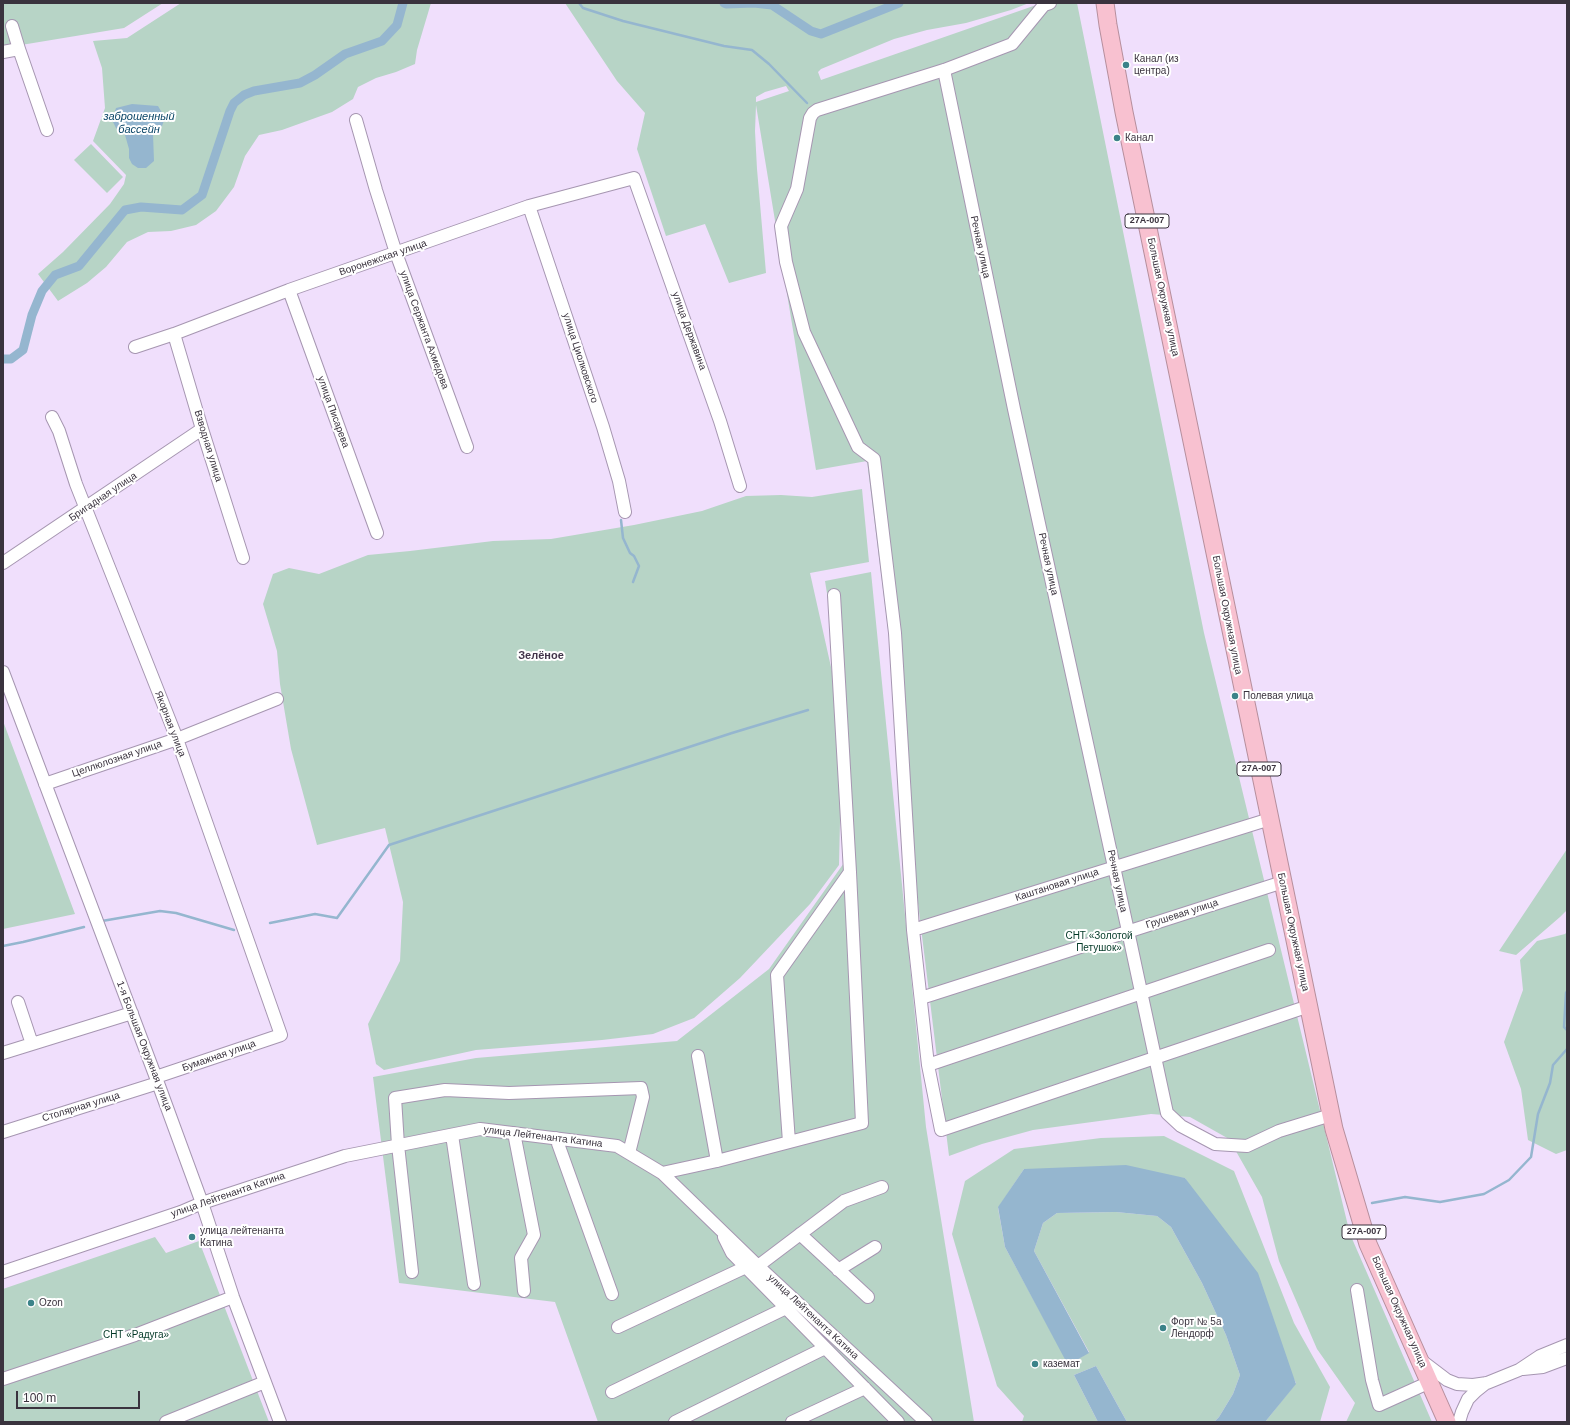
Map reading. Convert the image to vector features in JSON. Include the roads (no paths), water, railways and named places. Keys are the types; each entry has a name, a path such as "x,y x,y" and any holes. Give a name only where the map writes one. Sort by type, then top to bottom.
{"highway":[{"name":"Большая Окружная улица","path":"1105,3 1124,112 1170,328 1282,882 1331,1115 1368,1244 1447,1422"}],"street":[{"path":"1050,3 1044,5 1012,44 944,70 817,110 813,113 810,118 797,189 782,226 786,262 804,332 858,447 874,459 895,633 913,930 928,1065 941,1130 1300,1009"},
{"path":"12,26 47,130"},
{"path":"3,52 19,49"},
{"name":"Речная улица","path":"944,70 1015,416 1167,1113 1181,1126 1215,1144 1247,1146 1279,1131 1331,1115"},
{"name":"улица Сержанта Ахмедова","path":"356,120 396,253 467,447"},
{"name":"Воронежская улица","path":"135,347 174,334 290,290 529,206 634,178"},
{"name":"улица Державина","path":"634,178 720,421 740,486"},
{"name":"улица Циолковского","path":"529,206 603,427 619,481 625,512"},
{"name":"улица Писарева","path":"290,290 378,533"},
{"name":"Взводная улица","path":"174,334 202,429 243,558"},
{"name":"Якорная улица","path":"52,417 59,431 67,460 177,739 281,1035"},
{"name":"Бригадная улица","path":"3,563 202,429"},
{"path":"662,1173 717,1161 862,1123 850,872 834,595"},
{"name":"1-я Большая Окружная улица","path":"3,672 9,704 45,784 132,1013 202,1203 233,1297 280,1422"},
{"name":"Целлюлозная улица","path":"45,784 177,739 277,699"},
{"name":"Каштановая улица","path":"913,930 1114,866 1270,819"},
{"path":"789,1142 777,975 850,872"},
{"name":"Грушевая улица","path":"921,998 1282,882"},
{"path":"928,1065 1269,950"},
{"path":"18,1002 32,1044"},
{"path":"3,1053 132,1013"},
{"name":"Бумажная улица","path":"157,1080 281,1035"},
{"path":"698,1056 717,1161"},
{"name":"Столярная улица","path":"3,1132 157,1080"},
{"path":"412,1272 398,1145 396,1098 445,1090 509,1093 641,1088 643,1097 629,1153"},
{"name":"улица Лейтенанта Катина","path":"3,1272 181,1212 202,1203 345,1156 398,1145 480,1129 617,1146 662,1173 719,1227 752,1267 926,1422"},
{"path":"514,1133 534,1235 521,1258 524,1291"},
{"path":"452,1135 474,1284"},
{"path":"556,1138 612,1294"},
{"path":"618,1327 752,1267 844,1201 882,1187"},
{"path":"800,1234 868,1297"},
{"path":"838,1270 875,1247"},
{"path":"752,1267 786,1308 898,1422"},
{"path":"1357,1290 1372,1380 1379,1405 1430,1382"},
{"path":"3,1379 135,1335 233,1297"},
{"path":"612,1392 786,1308"},
{"path":"1419,1357 1443,1378 1464,1385 1486,1383 1522,1369 1540,1356 1567,1345"},
{"path":"675,1422 825,1348"},
{"path":"1522,1369 1543,1367 1567,1358"},
{"path":"166,1422 187,1418 265,1382"},
{"path":"1459,1422 1468,1399 1486,1383"},
{"path":"792,1422 865,1388"}],"water":[{"name":"заброшенный бассейн","path":"132,104 158,106 165,118 162,126 153,134 154,161 146,168 138,168 132,164 129,158 129,149 125,135 116,128 112,120 116,108"},
{"path":"1126,1165 1185,1178 1258,1273 1296,1384 1265,1422 1214,1422 1219,1417 1233,1394 1240,1375 1226,1335 1202,1283 1171,1227 1157,1216 1116,1212 1057,1213 1043,1223 1034,1251 1089,1353 1068,1365 1005,1247 998,1207 1024,1169"},
{"path":"1096,1366 1127,1422 1098,1422 1074,1375"}],"waterway":[{"path":"3,359 11,359 23,350 32,315 42,291 55,275 79,266 125,210 141,207 182,210 202,195 234,103 244,95 254,91 300,83 315,75 345,54 382,41 397,25 403,3"},
{"path":"579,3 583,8 623,21 724,46 752,50 769,64 807,103"},
{"path":"724,3 754,3 772,5 811,31 821,34 899,3"},
{"path":"621,520 623,538 630,553 634,556 639,566 633,582"},
{"path":"270,923 315,914 337,918 389,845 732,733 808,710"},
{"path":"102,921 160,911 176,913 234,930"},
{"path":"3,946 84,927"},
{"path":"1567,991 1564,1027 1567,1030"},
{"path":"1372,1203 1405,1197 1440,1202 1484,1194 1509,1180 1531,1157 1538,1114 1550,1083 1553,1065 1567,1049"}],"place":[{"name":"Канал (из центра)","path":"1126,65"},
{"name":"Канал","path":"1117,138"},
{"name":"Полевая улица","path":"1235,696"},
{"name":"улица лейтенанта Катина","path":"192,1237"},
{"name":"Ozon","path":"31,1303"},
{"name":"Форт № 5а Лендорф","path":"1163,1328"},
{"name":"каземат","path":"1035,1364"}],"district":[{"name":"Зелёное","path":"541,656"}],"park label":[{"name":"СНТ «Золотой Петушок»","path":"1099,942"},
{"name":"СНТ «Радуга»","path":"136,1335"}]}
